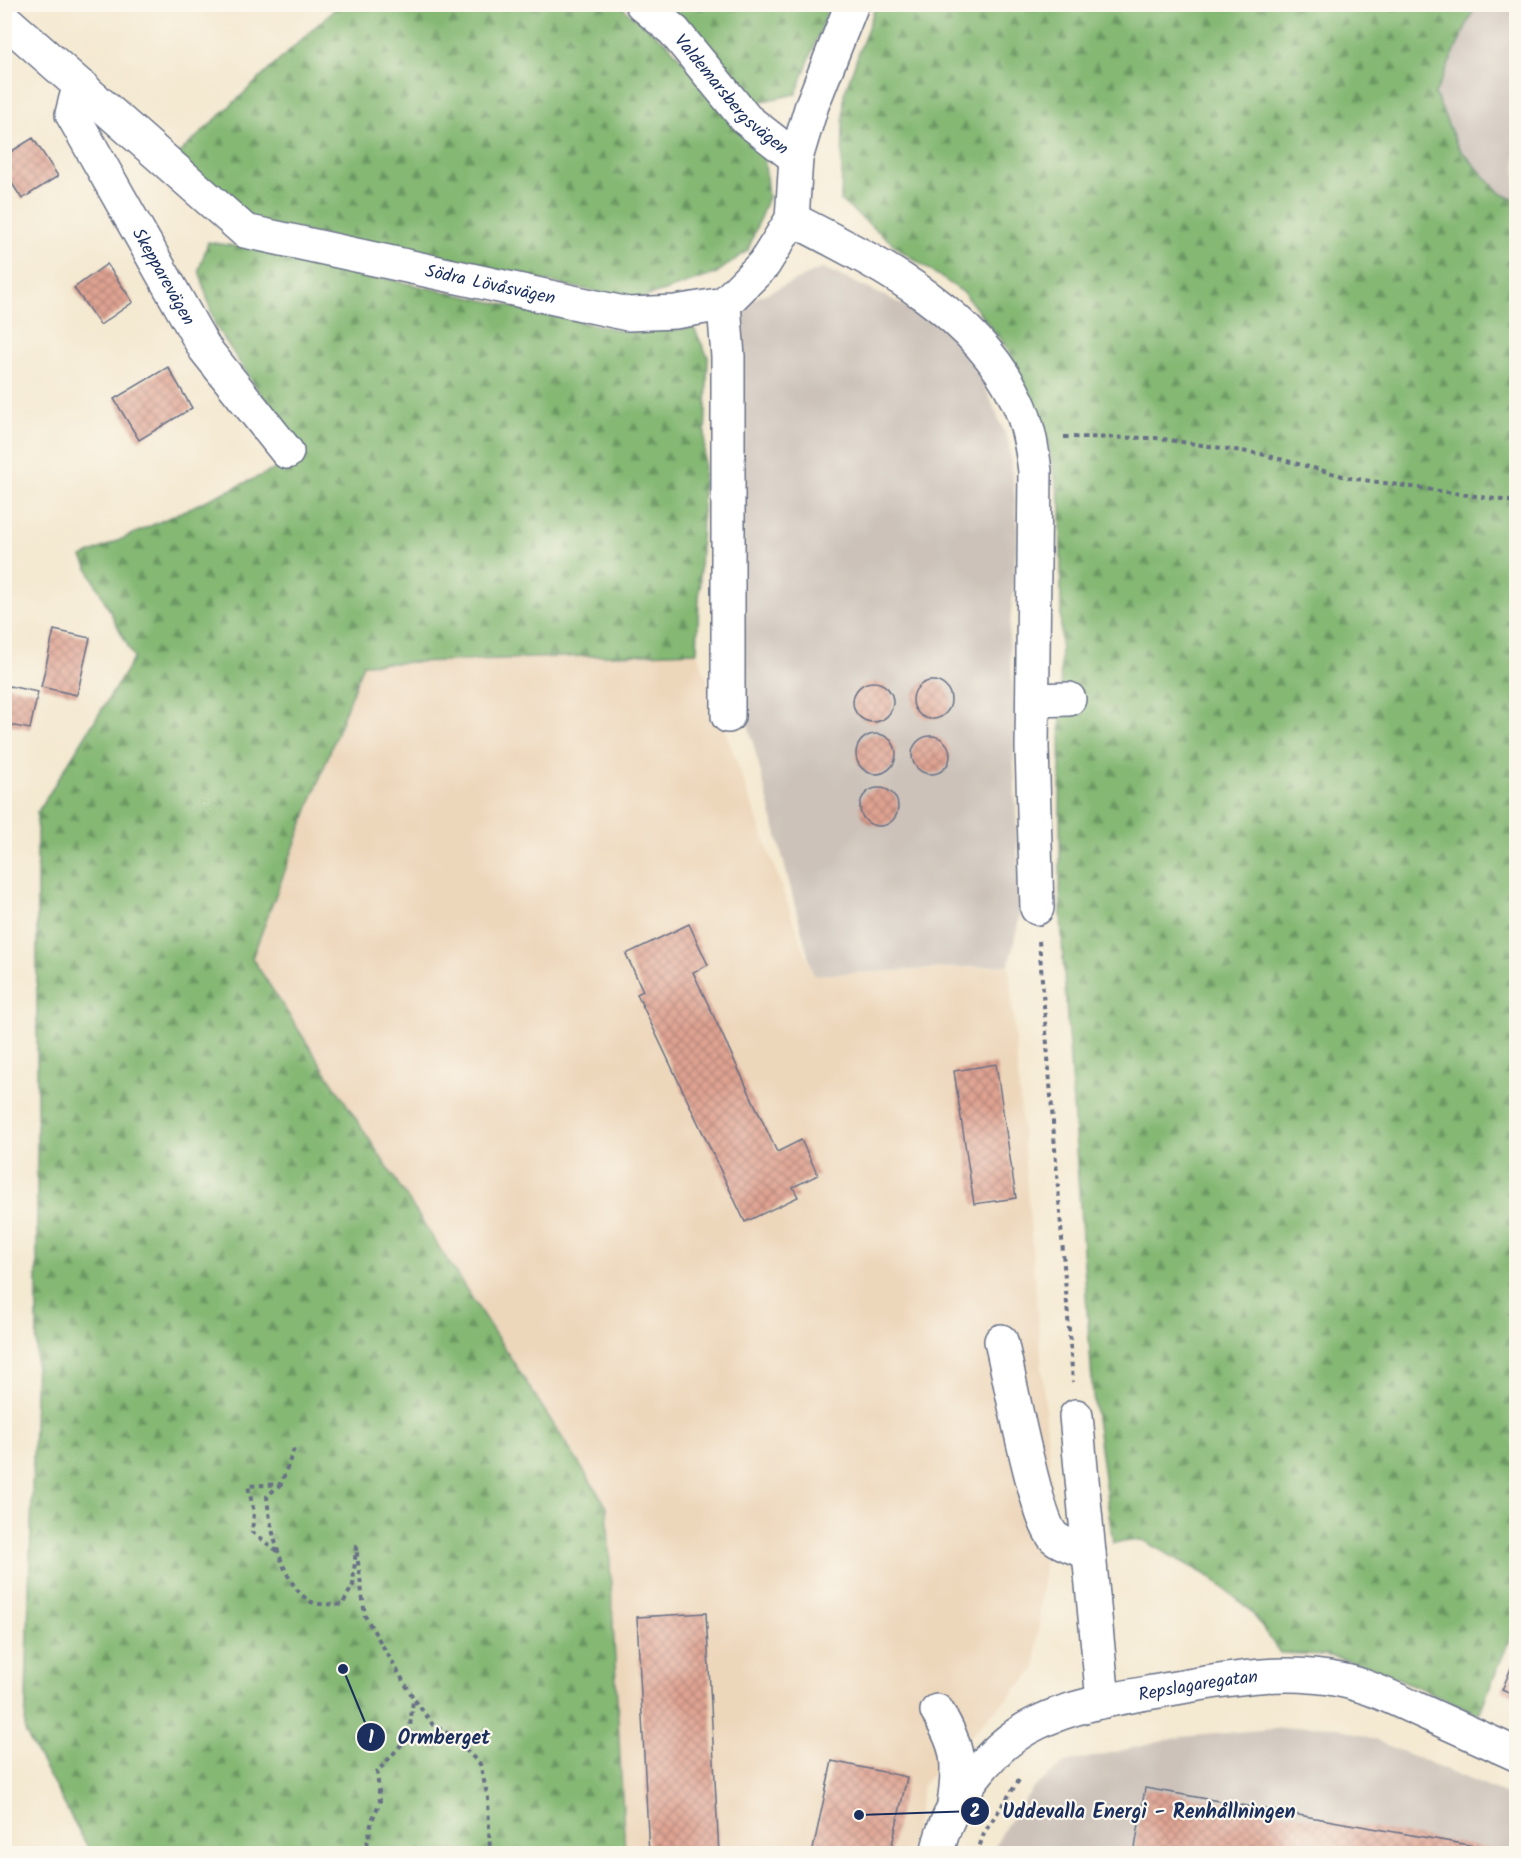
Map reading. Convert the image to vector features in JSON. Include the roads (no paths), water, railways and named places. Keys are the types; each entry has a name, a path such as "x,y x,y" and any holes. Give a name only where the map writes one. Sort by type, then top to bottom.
{"street":[{"name":"Valdemarsbergsvägen","path":"642,4 674,31 746,119 796,158"},
{"path":"728,716 728,357 724,304 764,264 792,219 796,158 812,105 852,4"},
{"name":"Södra Lövåsvägen","path":"4,19 245,231 628,314 675,312 724,304"},
{"name":"Skepparevägen","path":"84,88 76,98 72,114 206,349 287,452"},
{"path":"792,219 887,268 917,289 974,338 998,366 1018,401 1030,437 1035,471 1033,700 1023,755 1037,908"},
{"path":"1033,700 1069,699"},
{"path":"1001,1341 1038,1503 1049,1531 1062,1542 1089,1553"},
{"path":"1076,1416 1102,1701"},
{"name":"Repslagaregatan","path":"937,1854 952,1812 983,1767 1016,1737 1036,1723 1102,1701 1237,1678 1308,1675 1342,1680 1375,1691 1516,1754"},
{"path":"937,1711 954,1740 958,1752 959,1764 952,1812"}],"place":[{"name":"Ormberget","path":"343,1669"},
{"name":"Uddevalla Energi - Renhållningen","path":"859,1815"}]}
